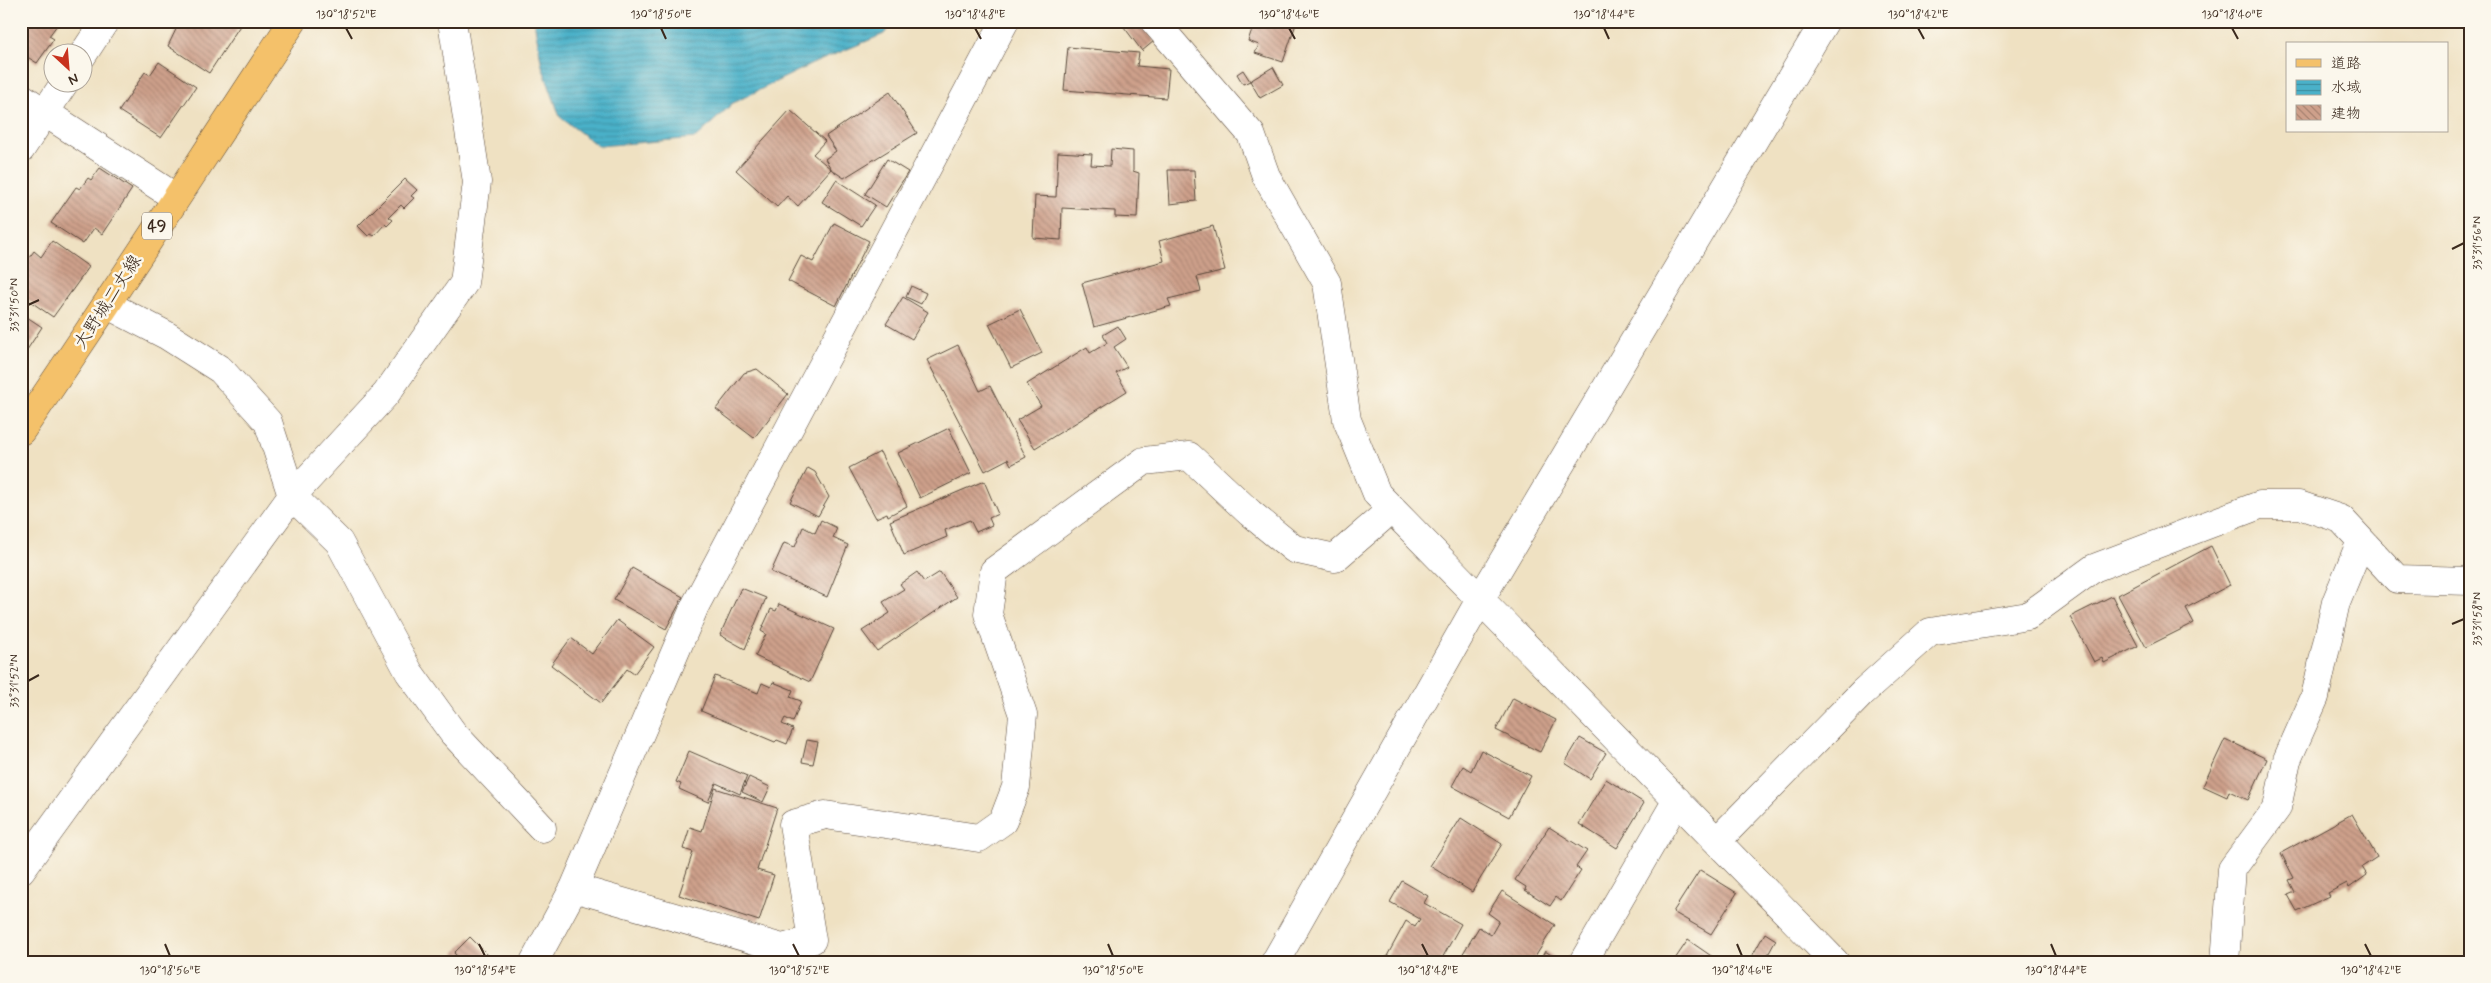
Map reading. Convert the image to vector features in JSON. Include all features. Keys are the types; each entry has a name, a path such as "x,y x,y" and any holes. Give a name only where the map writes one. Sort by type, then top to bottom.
{"main road":[{"name":"大野城二丈線","path":"21,431 108,304 175,197 293,21"}],"street":[{"path":"91,42 105,21"},
{"path":"21,870 292,496 386,394 464,283 477,182 452,21"},
{"path":"534,962 574,888 695,606 1005,21"},
{"path":"1154,21 1252,134 1266,176 1327,284 1347,420 1377,494 1481,598 1835,962"},
{"path":"1275,962 1481,598 1825,21"},
{"path":"21,149 59,92"},
{"path":"21,97 175,197"},
{"path":"108,304 166,335 221,370 268,422 292,496 339,542 409,672 453,733 542,828"},
{"path":"574,888 782,948 812,940 793,824 825,815 979,838 1002,821 1016,787 1024,714 988,614 994,571 1144,460 1189,456 1250,513 1294,549 1335,558 1392,509"},
{"path":"1717,841 1864,692 1930,632 2028,616 2094,568 2260,506 2299,505 2341,519 2397,579 2470,581"},
{"path":"2225,962 2232,870 2277,808 2287,760 2315,697 2336,602 2361,540"},
{"path":"1583,962 1677,800"}],"water":[{"path":"534,21 894,21 884,34 814,63 733,103 696,138 598,146 560,117 542,66"}],"building":[{"path":"21,21 60,21 49,36 54,39 52,42 42,42 42,56 37,63 21,53"},
{"path":"180,21 243,21 209,73 168,46"},
{"path":"1132,21 1140,21 1154,41 1142,51 1124,27"},
{"path":"1255,21 1297,21 1283,62 1255,53 1259,45 1248,41"},
{"path":"1068,47 1139,53 1137,66 1169,69 1166,98 1064,90"},
{"path":"159,62 196,87 161,138 119,111 145,72 150,75"},
{"path":"1273,67 1283,85 1260,98 1250,81"},
{"path":"1243,70 1250,81 1243,84 1237,74"},
{"path":"890,92 917,133 844,178 832,170 825,159 836,151 826,136"},
{"path":"790,110 825,141 813,154 831,169 798,206 787,196 777,207 736,170"},
{"path":"1111,149 1133,151 1133,171 1139,173 1137,218 1115,217 1115,211 1062,208 1061,240 1033,238 1035,196 1056,197 1058,152 1092,154 1091,165 1110,166"},
{"path":"887,159 908,172 886,207 865,194"},
{"path":"100,168 132,189 102,234 94,228 83,244 51,223 76,187 80,189 88,178 91,180"},
{"path":"1168,170 1194,170 1196,201 1170,204"},
{"path":"405,179 417,190 411,196 414,198 404,208 401,205 389,217 393,220 387,226 385,224 374,236 371,234 368,236 358,226"},
{"path":"836,180 875,205 861,226 822,202"},
{"path":"834,223 869,241 836,306 788,281 801,256 813,262"},
{"path":"1213,226 1225,270 1197,277 1201,291 1168,299 1171,306 1094,327 1082,283 1164,261 1159,241"},
{"path":"52,241 89,267 53,317 21,295 21,269 34,251 41,257"},
{"path":"911,286 926,293 921,304 906,297"},
{"path":"903,297 928,312 912,339 886,324"},
{"path":"1020,309 1042,353 1011,368 989,324"},
{"path":"21,313 42,327 21,359"},
{"path":"1118,326 1126,339 1114,347 1127,367 1116,373 1127,391 1035,448 1017,420 1041,406 1027,384 1087,347 1090,353 1107,343 1103,335"},
{"path":"958,345 980,391 990,386 1026,457 1011,465 1008,459 985,471 927,360"},
{"path":"757,369 788,394 754,438 716,409 744,373"},
{"path":"949,428 971,473 920,498 898,453"},
{"path":"880,452 907,506 888,516 887,513 876,518 849,468"},
{"path":"808,468 815,472 829,497 818,516 790,502"},
{"path":"984,481 998,514 989,518 992,525 976,532 970,520 945,530 947,537 904,555 890,521"},
{"path":"821,520 837,528 833,538 848,545 827,597 771,572 784,543 795,547 803,527 815,533"},
{"path":"2211,546 2230,585 2186,608 2194,623 2146,647 2118,595"},
{"path":"632,568 683,597 666,629 614,600"},
{"path":"917,572 924,582 940,572 957,597 877,651 862,631 890,613 883,602 904,589 900,584"},
{"path":"741,588 766,598 745,649 720,635"},
{"path":"2112,596 2138,646 2104,663 2102,658 2094,662 2070,617"},
{"path":"779,604 834,629 810,682 755,656 766,634 761,631 771,609 776,611"},
{"path":"617,620 654,647 634,674 627,669 601,703 551,665 571,638 592,654"},
{"path":"715,676 758,693 762,683 771,687 773,682 793,690 790,697 801,701 793,722 785,718 782,724 793,729 787,744 777,740 775,742 701,711"},
{"path":"1513,698 1556,720 1540,752 1496,730"},
{"path":"1580,738 1606,753 1590,779 1565,763"},
{"path":"2225,739 2267,759 2248,800 2229,791 2227,797 2203,786"},
{"path":"807,740 818,742 813,764 802,762"},
{"path":"1481,750 1531,776 1509,817 1452,786 1463,766 1471,771"},
{"path":"689,751 747,776 740,794 716,783 708,802 679,789 681,784 676,782"},
{"path":"749,777 770,787 763,802 742,792"},
{"path":"1606,779 1644,803 1617,848 1579,824"},
{"path":"715,788 777,808 757,870 774,875 759,921 679,895 693,852 683,849 690,827 702,831"},
{"path":"2352,814 2377,857 2362,867 2367,875 2349,888 2347,883 2328,893 2330,896 2297,911 2288,895 2295,892 2289,880 2294,878 2281,853"},
{"path":"1461,818 1502,844 1472,892 1430,866"},
{"path":"1549,827 1587,851 1576,867 1581,870 1561,901 1556,897 1550,906 1525,890 1526,887 1515,880"},
{"path":"1700,870 1737,893 1711,934 1673,912"},
{"path":"1402,881 1428,896 1424,903 1461,924 1440,962 1392,962 1386,958 1406,921 1415,927 1420,919 1390,902"},
{"path":"1502,891 1555,925 1532,962 1472,962 1462,955 1479,927 1491,935 1499,921 1488,913"},
{"path":"1765,933 1776,940 1764,962 1757,962 1751,958"},
{"path":"470,937 489,956 483,962 462,962 454,953"},
{"path":"1688,940 1720,962 1673,962"},
{"path":"1545,951 1562,962 1539,962"}]}
